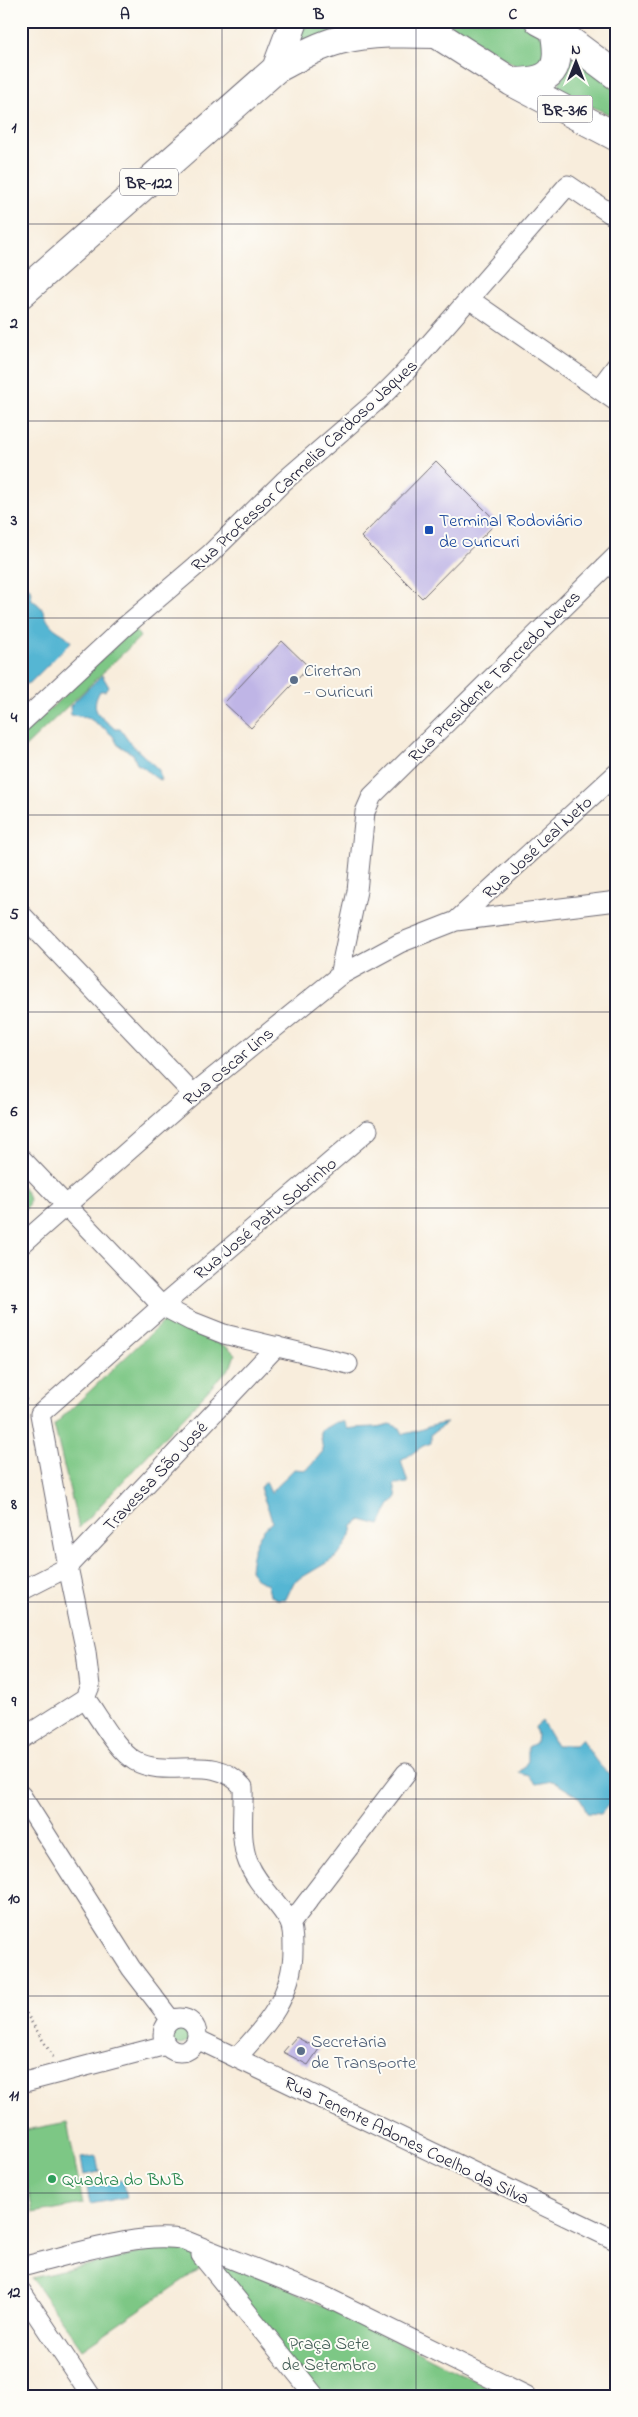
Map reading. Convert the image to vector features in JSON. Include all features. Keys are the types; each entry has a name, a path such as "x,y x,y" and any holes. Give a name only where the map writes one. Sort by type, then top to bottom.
{"main road":[{"name":"BR-122","path":"276,69 294,21"},
{"path":"546,25 617,76"},
{"path":"512,82 533,82 541,79 553,69 558,52 546,25"},
{"name":"BR-122","path":"21,294 276,69 318,48 340,40 426,28 512,82"},
{"name":"BR-316","path":"512,82 617,137"}],"street":[{"name":"Rua Professor Carmelia Cardoso Jaques","path":"21,723 124,628 210,554 284,481 380,398 568,185 617,218"},
{"path":"469,299 617,402"},
{"path":"599,389 617,365"},
{"name":"Rua Presidente Tancredo Neves","path":"340,976 357,891 364,812 372,796 617,555"},
{"name":"Rua José Leal Neto","path":"456,921 617,774"},
{"path":"456,921 617,901"},
{"path":"21,914 194,1094"},
{"name":"Rua Oscar Lins","path":"21,1245 67,1207 194,1094 340,976 400,943 456,921"},
{"name":"Rua José Patu Sobrinho","path":"68,1568 40,1414 162,1306 368,1130"},
{"path":"21,1158 162,1306 191,1321 224,1334 348,1364"},
{"name":"Travessa São José","path":"21,1591 68,1568 277,1346"},
{"path":"21,1739 85,1698 90,1686 89,1668 68,1568"},
{"path":"85,1698 116,1741 133,1760 156,1766 222,1770 236,1779 243,1787 244,1830 248,1861 266,1891 290,1923 293,1958 286,1990 278,2008 269,2022 236,2058"},
{"path":"290,1923 406,1772"},
{"path":"21,1795 131,1968 171,2020"},
{"path":"177,2018 188,2020 196,2028 197,2039 191,2048 186,2051 174,2051 163,2039 164,2028 171,2020 177,2018"},
{"name":"Rua Tenente Adones Coelho da Silva","path":"197,2039 617,2241"},
{"path":"21,2083 166,2044"},
{"path":"21,2267 156,2237 184,2240 324,2296 500,2391 527,2396"},
{"path":"202,2248 201,2255 315,2396"},
{"path":"21,2291 91,2396"}],"path":[{"path":"21,2005 62,2072"}],"green space":[{"path":"300,21 406,21 300,41"},
{"path":"443,21 521,21 547,38 553,65 526,72"},
{"path":"574,52 617,90 617,118 556,90"},
{"path":"134,628 140,637 21,751 21,737"},
{"path":"21,1185 27,1193 29,1200 27,1207 21,1214"},
{"path":"165,1320 229,1348 235,1354 231,1366 79,1528 54,1425"},
{"path":"180,2025 187,2028 190,2035 187,2042 180,2045 173,2042 170,2035 173,2028"},
{"name":"Quadra do BNB","path":"67,2122 83,2204 33,2213 21,2154 21,2131"},
{"name":"Praça Sete de Setembro","path":"178,2244 211,2251 460,2374 510,2396 308,2396 204,2266 82,2349 32,2278"}],"water":[{"path":"21,577 30,589 32,600 43,610 54,628 71,642 31,682 21,686"},
{"path":"102,675 109,687 105,691 100,691 97,698 95,704 98,713 115,729 120,729 130,743 159,770 161,780 137,764 133,754 118,745 113,736 105,729 87,717 71,715 70,706"},
{"path":"336,1422 344,1422 348,1429 390,1424 400,1428 403,1434 447,1423 431,1434 431,1443 423,1446 401,1461 408,1483 394,1484 397,1497 389,1506 380,1525 361,1520 353,1526 351,1536 338,1556 294,1582 286,1599 277,1599 270,1595 267,1584 258,1580 250,1570 256,1543 262,1532 272,1522 260,1487 266,1482 271,1493 294,1469 307,1470 323,1451 320,1431"},
{"path":"542,1721 556,1745 575,1745 581,1739 604,1770 614,1776 612,1800 601,1814 587,1813 580,1798 553,1781 536,1784 529,1776 519,1773 528,1761 528,1747 536,1743 535,1727"},
{"path":"96,2156 99,2172 84,2175 81,2158"},
{"path":"123,2180 127,2197 90,2204 87,2187"}],"building":[{"name":"Terminal Rodoviário de Ouricuri","path":"436,461 497,522 422,598 361,537"},
{"path":"282,641 309,667 251,728 224,703"},
{"name":"Secretaria de Transporte","path":"296,2037 319,2049 308,2065 283,2052"}],"place":[{"name":"Terminal Rodoviário de Ouricuri","path":"429,530"},
{"name":"Ciretran - Ouricuri","path":"294,680"},
{"name":"Secretaria de Transporte","path":"301,2051"},
{"name":"Quadra do BNB","path":"52,2179"}]}
